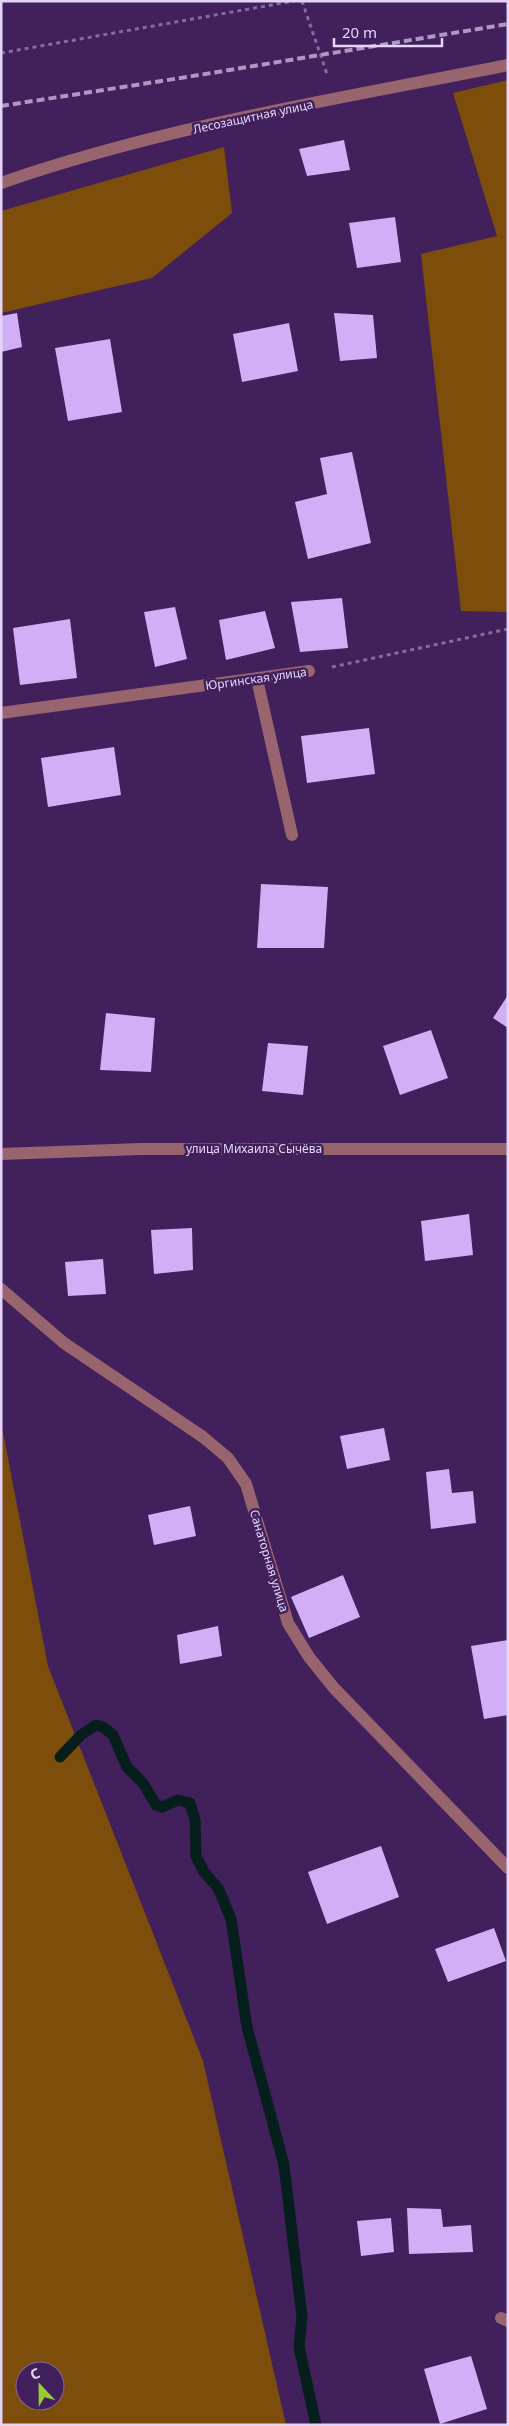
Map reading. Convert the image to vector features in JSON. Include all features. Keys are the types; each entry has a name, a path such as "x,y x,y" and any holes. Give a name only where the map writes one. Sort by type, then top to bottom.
{"street":[{"name":"Лесозащитная улица","path":"1,183 66,161 233,120 508,65"},
{"name":"Юргинская улица","path":"1,713 309,671"},
{"path":"257,679 292,835"},
{"name":"улица Михаила Сычёва","path":"1,1154 141,1149 508,1149"},
{"name":"Санаторная улица","path":"1,1289 64,1343 203,1437 228,1458 246,1484 288,1623 309,1657 334,1688 508,1868"}],"path":[{"path":"1,53 294,1"},
{"path":"302,1 336,100"},
{"name":"Юргинская улица","path":"309,671 508,629"}],"shaded area":[{"path":"508,80 508,612 461,611 421,254 497,236 453,93"},
{"path":"224,147 232,213 152,278 1,313 1,211"},
{"path":"1,1422 48,1666 203,2061 286,2425 1,2425"}],"building":[{"path":"344,140 350,170 307,176 299,149"},
{"path":"395,217 401,262 357,268 349,223"},
{"path":"17,313 22,347 1,352 1,316"},
{"path":"334,313 373,315 377,358 340,361"},
{"path":"289,323 298,371 242,382 233,334"},
{"path":"110,339 122,412 68,421 55,348"},
{"path":"352,452 371,543 308,559 295,502 327,494 320,458"},
{"path":"342,598 348,648 300,652 291,602"},
{"path":"175,607 187,659 155,667 144,612"},
{"path":"265,611 275,648 226,660 219,620"},
{"path":"70,619 77,678 20,685 13,628"},
{"path":"369,728 375,774 307,783 301,736"},
{"path":"114,747 121,795 48,807 41,758"},
{"path":"261,884 328,887 324,948 257,948"},
{"path":"508,995 508,1028 493,1018"},
{"path":"106,1013 155,1018 151,1072 100,1070"},
{"path":"431,1030 448,1078 400,1095 383,1046"},
{"path":"268,1043 308,1046 303,1095 262,1091"},
{"path":"469,1214 473,1255 425,1261 421,1221"},
{"path":"192,1228 193,1270 154,1274 151,1230"},
{"path":"103,1259 106,1294 68,1296 65,1262"},
{"path":"384,1428 390,1460 347,1469 340,1436"},
{"path":"449,1469 452,1493 473,1491 476,1523 431,1529 426,1472"},
{"path":"190,1506 196,1536 154,1545 148,1515"},
{"path":"343,1575 360,1617 309,1638 291,1597"},
{"path":"218,1626 222,1656 180,1664 177,1635"},
{"path":"508,1640 508,1715 484,1719 471,1646"},
{"path":"381,1846 399,1897 327,1924 308,1872"},
{"path":"494,1928 506,1961 448,1982 435,1949"},
{"path":"407,2208 441,2209 443,2227 471,2225 473,2252 409,2254"},
{"path":"391,2218 394,2252 361,2256 357,2221"},
{"path":"471,2356 487,2409 440,2424 424,2369"}],"waterway":[{"path":"60,1757 81,1735 96,1725 103,1727 113,1735 127,1767 143,1783 156,1805 162,1807 178,1800 190,1803 195,1820 196,1856 204,1872 218,1888 231,1919 247,2027 284,2165 302,2317 299,2347 316,2425"}],"railway":[{"path":"1,106 508,24"}]}
